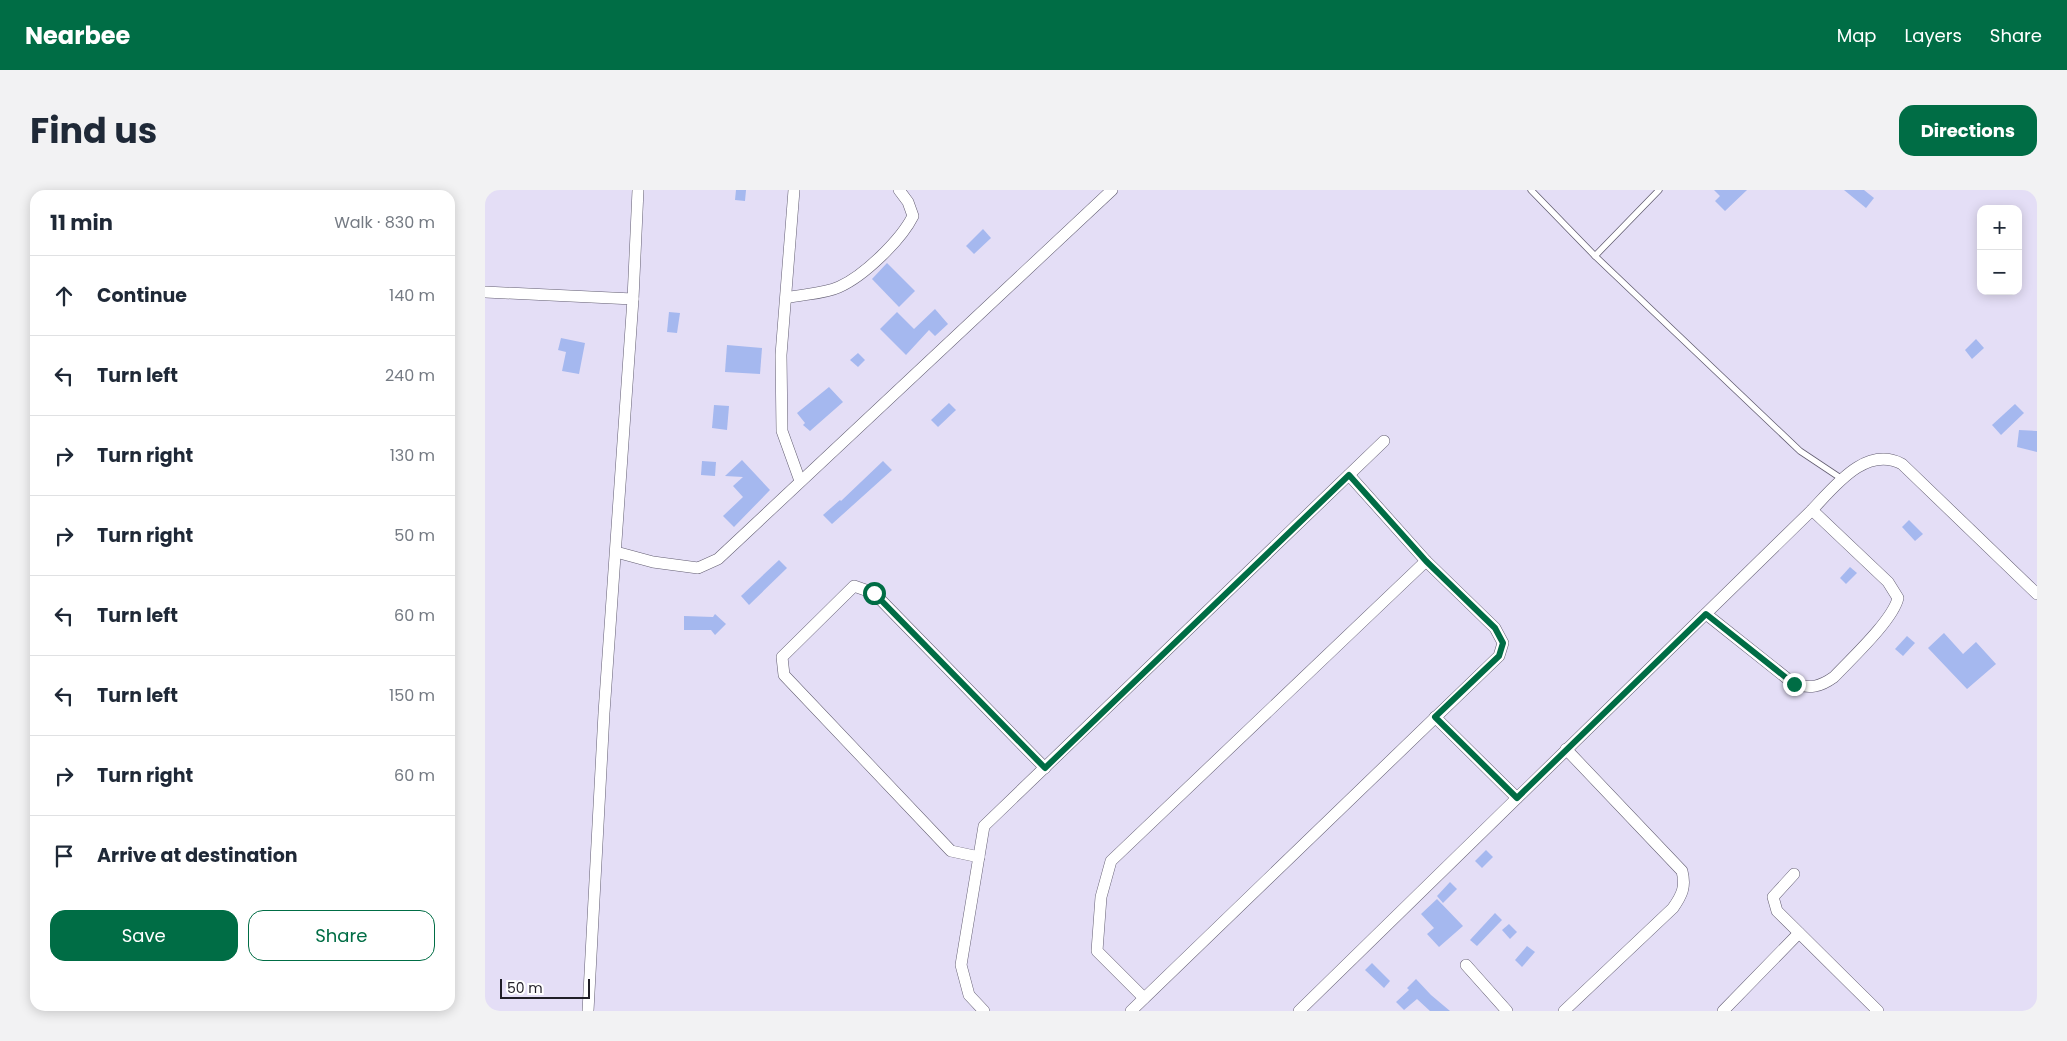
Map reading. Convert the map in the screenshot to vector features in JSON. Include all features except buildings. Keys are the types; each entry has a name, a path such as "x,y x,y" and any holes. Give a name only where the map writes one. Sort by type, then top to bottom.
{"street":[{"path":"588,1011 603,713 633,299 638,190"},
{"path":"794,190 781,356 781,431 800,481"},
{"path":"786,298 838,288 861,275 907,228 913,216 908,202 899,190"},
{"path":"616,552 653,562 699,568 718,559 1112,190"},
{"path":"485,292 633,299"},
{"path":"984,1011 969,995 961,966 984,826 1384,441"},
{"path":"1299,1011 1812,510 1841,479 1870,460 1889,459 1902,464 2037,594"},
{"path":"1131,1011 1499,656 1503,643 1495,628 1426,561 1349,475"},
{"path":"1706,614 1794,684 1815,688 1834,677 1888,618 1896,607 1898,598 1888,582 1812,510"},
{"path":"1144,998 1097,951 1101,897 1111,861 1426,561"},
{"path":"979,857 951,851 784,675 782,657 853,586 874,593 1045,768"},
{"path":"1435,717 1517,798"},
{"path":"1564,1011 1673,908 1684,890 1682,871 1566,749"},
{"path":"1794,874 1773,897 1777,911 1878,1011"},
{"path":"1723,1011 1799,933"},
{"path":"1466,965 1507,1011"}],"lane":[{"path":"1531,190 1595,256 1800,451 1841,479"},
{"path":"1595,256 1659,190"}],"route":[{"path":"874,593 1045,768 1349,475 1426,561 1495,628 1503,643 1499,656 1435,717 1517,798 1706,614 1794,684"}]}
